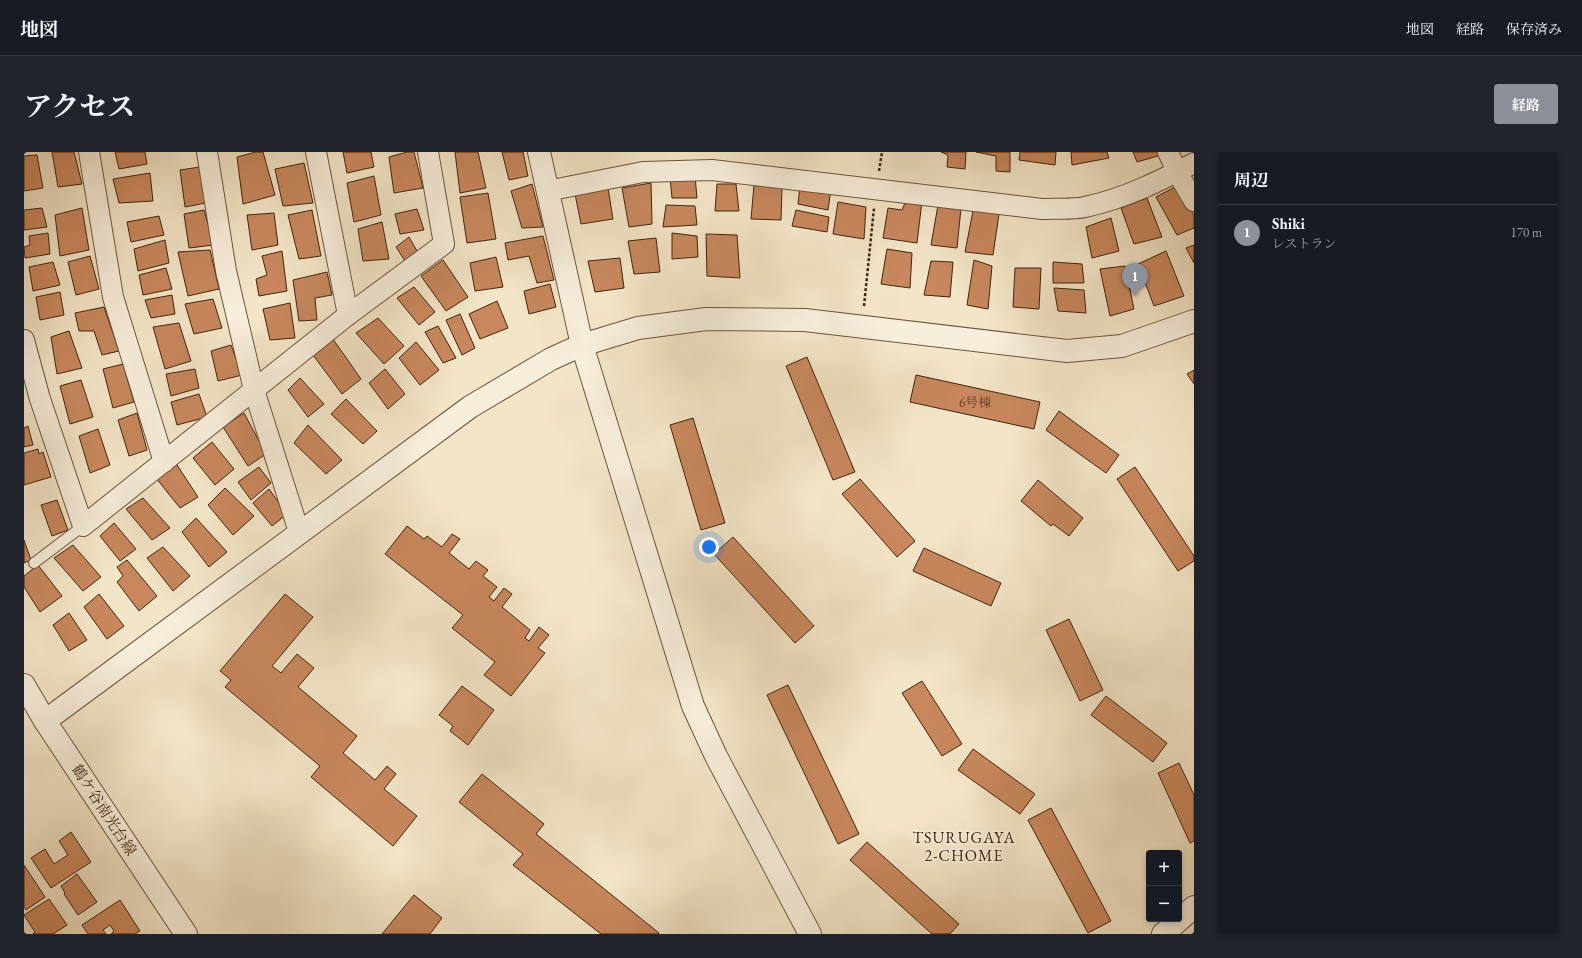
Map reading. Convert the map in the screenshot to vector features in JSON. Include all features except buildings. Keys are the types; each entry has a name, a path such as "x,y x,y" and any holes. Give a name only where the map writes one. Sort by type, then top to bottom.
{"street":[{"path":"89,152 113,297 164,462"},
{"path":"207,152 226,270 254,390 299,532"},
{"path":"316,152 348,315"},
{"path":"24,340 40,399 83,526 348,315 444,244 428,152"},
{"path":"539,152 582,345 693,706 716,756 810,934"},
{"path":"1168,152 1177,172 1194,201"},
{"path":"547,191 643,172 712,170 1042,209 1084,207 1119,197 1194,163"},
{"path":"45,721 470,407 551,359 582,345 638,328 706,318 805,320 1067,351 1122,346 1194,321"},
{"name":"鶴ケ谷南光台線","path":"24,685 45,721 186,934"},
{"path":"1163,934 1194,907"}],"lane":[{"path":"34,563 83,526"}],"path":[{"path":"861,326 876,189 882,152"}],"place":[{"name":"Shiki","path":"1135,296"}],"district":[{"name":"TSURUGAYA 2-CHOME","path":"964,846"}]}
